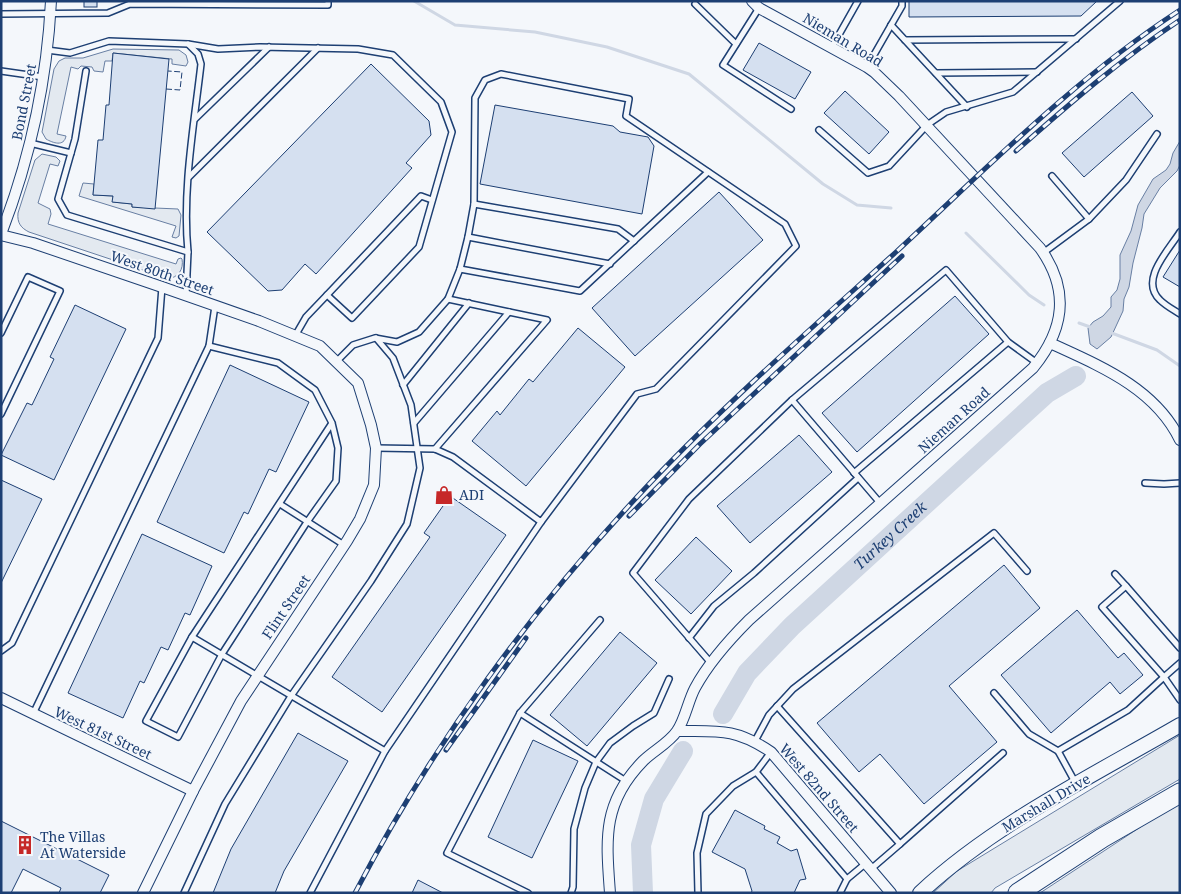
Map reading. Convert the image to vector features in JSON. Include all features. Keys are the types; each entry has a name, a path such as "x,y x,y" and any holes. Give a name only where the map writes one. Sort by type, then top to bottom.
{"highway":[{"path":"1018,893 1094,842 1180,793"}],"street":[{"name":"Bond Street","path":"1,234 20,180 30,143 44,77 52,1"},
{"name":"Nieman Road","path":"610,893 607,858 608,826 618,795 626,781 644,760 678,731 694,690 711,663 729,640 1037,363 1046,351 1059,320 1060,300 1056,276 1043,253 927,125 874,72 756,5"},
{"name":"West 80th Street","path":"1,234 162,287 311,342"},
{"name":"Flint Street","path":"143,893 193,791 241,701 344,546 360,518 374,484 376,448 358,383 320,346 311,342"},
{"path":"1050,343 1083,358 1132,385 1177,425 1180,440"},
{"name":"West 81st Street","path":"1,698 193,791"},
{"name":"Marshall Drive","path":"920,893 964,856 1009,825 1180,725"},
{"name":"West 82nd Street","path":"678,731 718,731 741,735 755,741 771,752 891,893"}],"lane":[{"path":"1,14 108,13 130,4 328,5 328,1"},
{"path":"832,47 858,1"},
{"path":"866,67 902,6 902,1"},
{"path":"820,130 868,173 890,166 927,125 946,112 1013,92 1120,1"},
{"path":"695,4 736,44"},
{"path":"756,5 736,44 723,64 791,109"},
{"path":"891,25 966,107"},
{"path":"905,40 1076,39"},
{"path":"48,50 70,53 109,41 188,44 218,49 269,47 358,49 393,55 441,102 452,132 419,247 352,318 327,295"},
{"path":"186,296 189,177 201,64 198,54 188,44"},
{"path":"195,119 269,47"},
{"path":"189,177 318,48"},
{"path":"1,71 44,77"},
{"path":"86,71 71,153 58,199 67,214 188,252"},
{"path":"936,73 1037,72"},
{"path":"310,893 385,751 541,522 637,394 656,389 796,246 784,224 626,116 629,100 501,74 485,80 476,98 474,204 460,269 448,299 419,332 397,342 375,338 354,344 336,362"},
{"path":"1043,253 1089,219 1126,180 1157,134"},
{"path":"30,143 71,153"},
{"path":"460,269 580,292 708,172"},
{"path":"1052,176 1089,219"},
{"path":"295,336 306,317 421,196 432,200"},
{"path":"474,204 618,229 634,241"},
{"path":"1180,232 1154,272 1152,287 1160,300 1180,314"},
{"path":"468,237 610,264"},
{"path":"711,663 633,574 689,499 792,400 946,270 1008,342 1037,363"},
{"path":"1,333 28,277 60,291 1,414"},
{"path":"1,650 12,643 158,338 162,287"},
{"path":"435,449 547,320 448,299"},
{"path":"403,385 469,304"},
{"path":"33,715 209,346 215,306"},
{"path":"414,424 509,312"},
{"path":"184,893 225,804 291,696 371,581 407,524 420,468 411,405 393,358 375,338"},
{"path":"854,473 1008,342"},
{"path":"209,346 278,363 315,390 332,423 338,448 336,481 307,522 222,654 178,737 146,721 192,637 332,423"},
{"path":"792,400 881,504"},
{"path":"376,448 435,449 453,457 541,522"},
{"path":"689,638 714,606 754,574 858,478"},
{"path":"1145,483 1180,483"},
{"path":"280,504 344,546"},
{"path":"755,741 769,715 793,689 994,533 1027,572"},
{"path":"1115,574 1180,648"},
{"path":"1126,586 1102,607 1164,677 1180,700"},
{"path":"528,893 447,853 520,713 600,620"},
{"path":"192,637 385,751"},
{"path":"1058,751 1128,710 1180,662"},
{"path":"571,893 573,887 574,828 585,788 596,762 610,743 654,713 669,679"},
{"path":"994,693 1029,734 1058,751 1076,785"},
{"path":"777,706 900,844"},
{"path":"520,713 626,781"},
{"path":"698,893 697,853 706,814 733,786 756,772 771,752"},
{"path":"840,893 847,879 900,844 1003,753"},
{"path":"756,772 847,879"}],"shaded area":[{"path":"113,49 179,50 186,55 188,62 186,66 172,64 172,59 113,53 112,61 105,61 103,72 94,71 92,67 81,66 78,69 71,67 57,134 66,136 65,139 63,142 58,143 46,139 42,132 54,69 59,61 65,58 83,58"},
{"path":"1180,141 1180,165 1177,171 1160,188 1144,214 1129,287 1124,299 1123,311 1111,337 1097,349 1090,344 1088,328 1111,307 1111,297 1117,290 1120,279 1120,255 1131,231 1138,205 1153,179 1166,170 1170,164 1173,153"},
{"path":"42,154 56,157 60,161 58,166 50,164 38,203 50,209 51,214 48,224 176,264 178,259 181,258 182,266 179,273 174,277 167,278 24,229 20,225 18,213 35,160"},
{"path":"83,183 94,184 93,195 113,196 113,202 132,204 132,207 178,209 181,215 179,236 176,238 172,237 176,226 79,196"},
{"path":"1180,735 1180,779 995,888 991,893 933,893 957,871"},
{"path":"1180,801 1180,893 1040,893"}],"building":[{"path":"84,1 97,1 97,7 84,7"},
{"path":"909,1 1097,1 1081,16 909,17"},
{"path":"759,43 811,72 795,99 743,70"},
{"path":"113,53 169,59 155,209 132,207 132,204 112,202 113,196 93,195 98,140 103,140 106,105 109,105"},
{"path":"371,64 429,121 431,135 406,163 412,168 316,274 305,264 282,290 268,291 207,232"},
{"path":"845,91 889,132 869,154 824,113"},
{"path":"1132,92 1153,116 1084,177 1062,153"},
{"path":"495,105 613,126 620,132 648,137 654,146 642,214 480,184"},
{"path":"719,192 763,240 635,356 592,308"},
{"path":"1180,250 1180,287 1163,277"},
{"path":"955,296 989,334 857,452 822,413"},
{"path":"75,305 126,329 54,480 1,455 27,403 32,405 54,359 50,357"},
{"path":"578,328 625,367 526,486 472,441 497,411 500,415 529,379 533,382"},
{"path":"230,365 309,402 276,472 269,469 248,514 244,512 224,553 157,522"},
{"path":"799,435 832,472 750,543 717,506"},
{"path":"1,480 42,499 1,583"},
{"path":"450,496 506,535 382,712 332,677 430,537 424,533"},
{"path":"142,534 212,566 190,615 185,613 168,650 161,647 144,683 140,681 123,718 68,693"},
{"path":"696,537 732,571 691,614 655,580"},
{"path":"1004,565 1040,608 949,686 997,742 924,804 880,754 859,772 817,723"},
{"path":"1077,610 1118,658 1124,653 1143,675 1120,694 1110,682 1051,733 1001,675"},
{"path":"620,632 657,663 587,746 550,715"},
{"path":"298,733 348,761 284,871 275,893 213,893 231,849"},
{"path":"533,740 578,761 532,858 488,837"},
{"path":"735,810 765,826 764,829 780,837 777,843 791,851 797,849 806,879 800,880 794,893 751,893 745,869 712,852"},
{"name":"The Villas At Waterside","path":"1,821 109,875 100,893 59,893 61,888 23,869 11,893 1,893"},
{"path":"418,880 443,893 412,893"}],"waterway":[{"path":"414,1 455,25 535,32 607,47 689,74 823,184 857,205 891,208"},
{"path":"966,233 1029,295 1044,305"},
{"path":"1079,323 1093,328"},
{"path":"1109,332 1157,350 1180,366"},
{"name":"Turkey Creek","path":"723,714 747,673 792,626 1047,393 1076,376"},
{"name":"Turkey Creek","path":"643,893 641,845 654,799 683,751"}],"railway":[{"path":"355,893 418,782 488,677 566,578 651,482 740,393 896,252 998,156 1104,65 1141,36 1180,10"},
{"path":"1016,151 1116,66 1180,20"},
{"path":"629,516 700,444 902,256"},
{"path":"446,750 526,638"}],"fence":[{"path":"166,89 180,90 182,72 168,71"}],"place":[{"name":"ADI","path":"444,495"},
{"name":"The Villas At Waterside","path":"25,845"}]}
